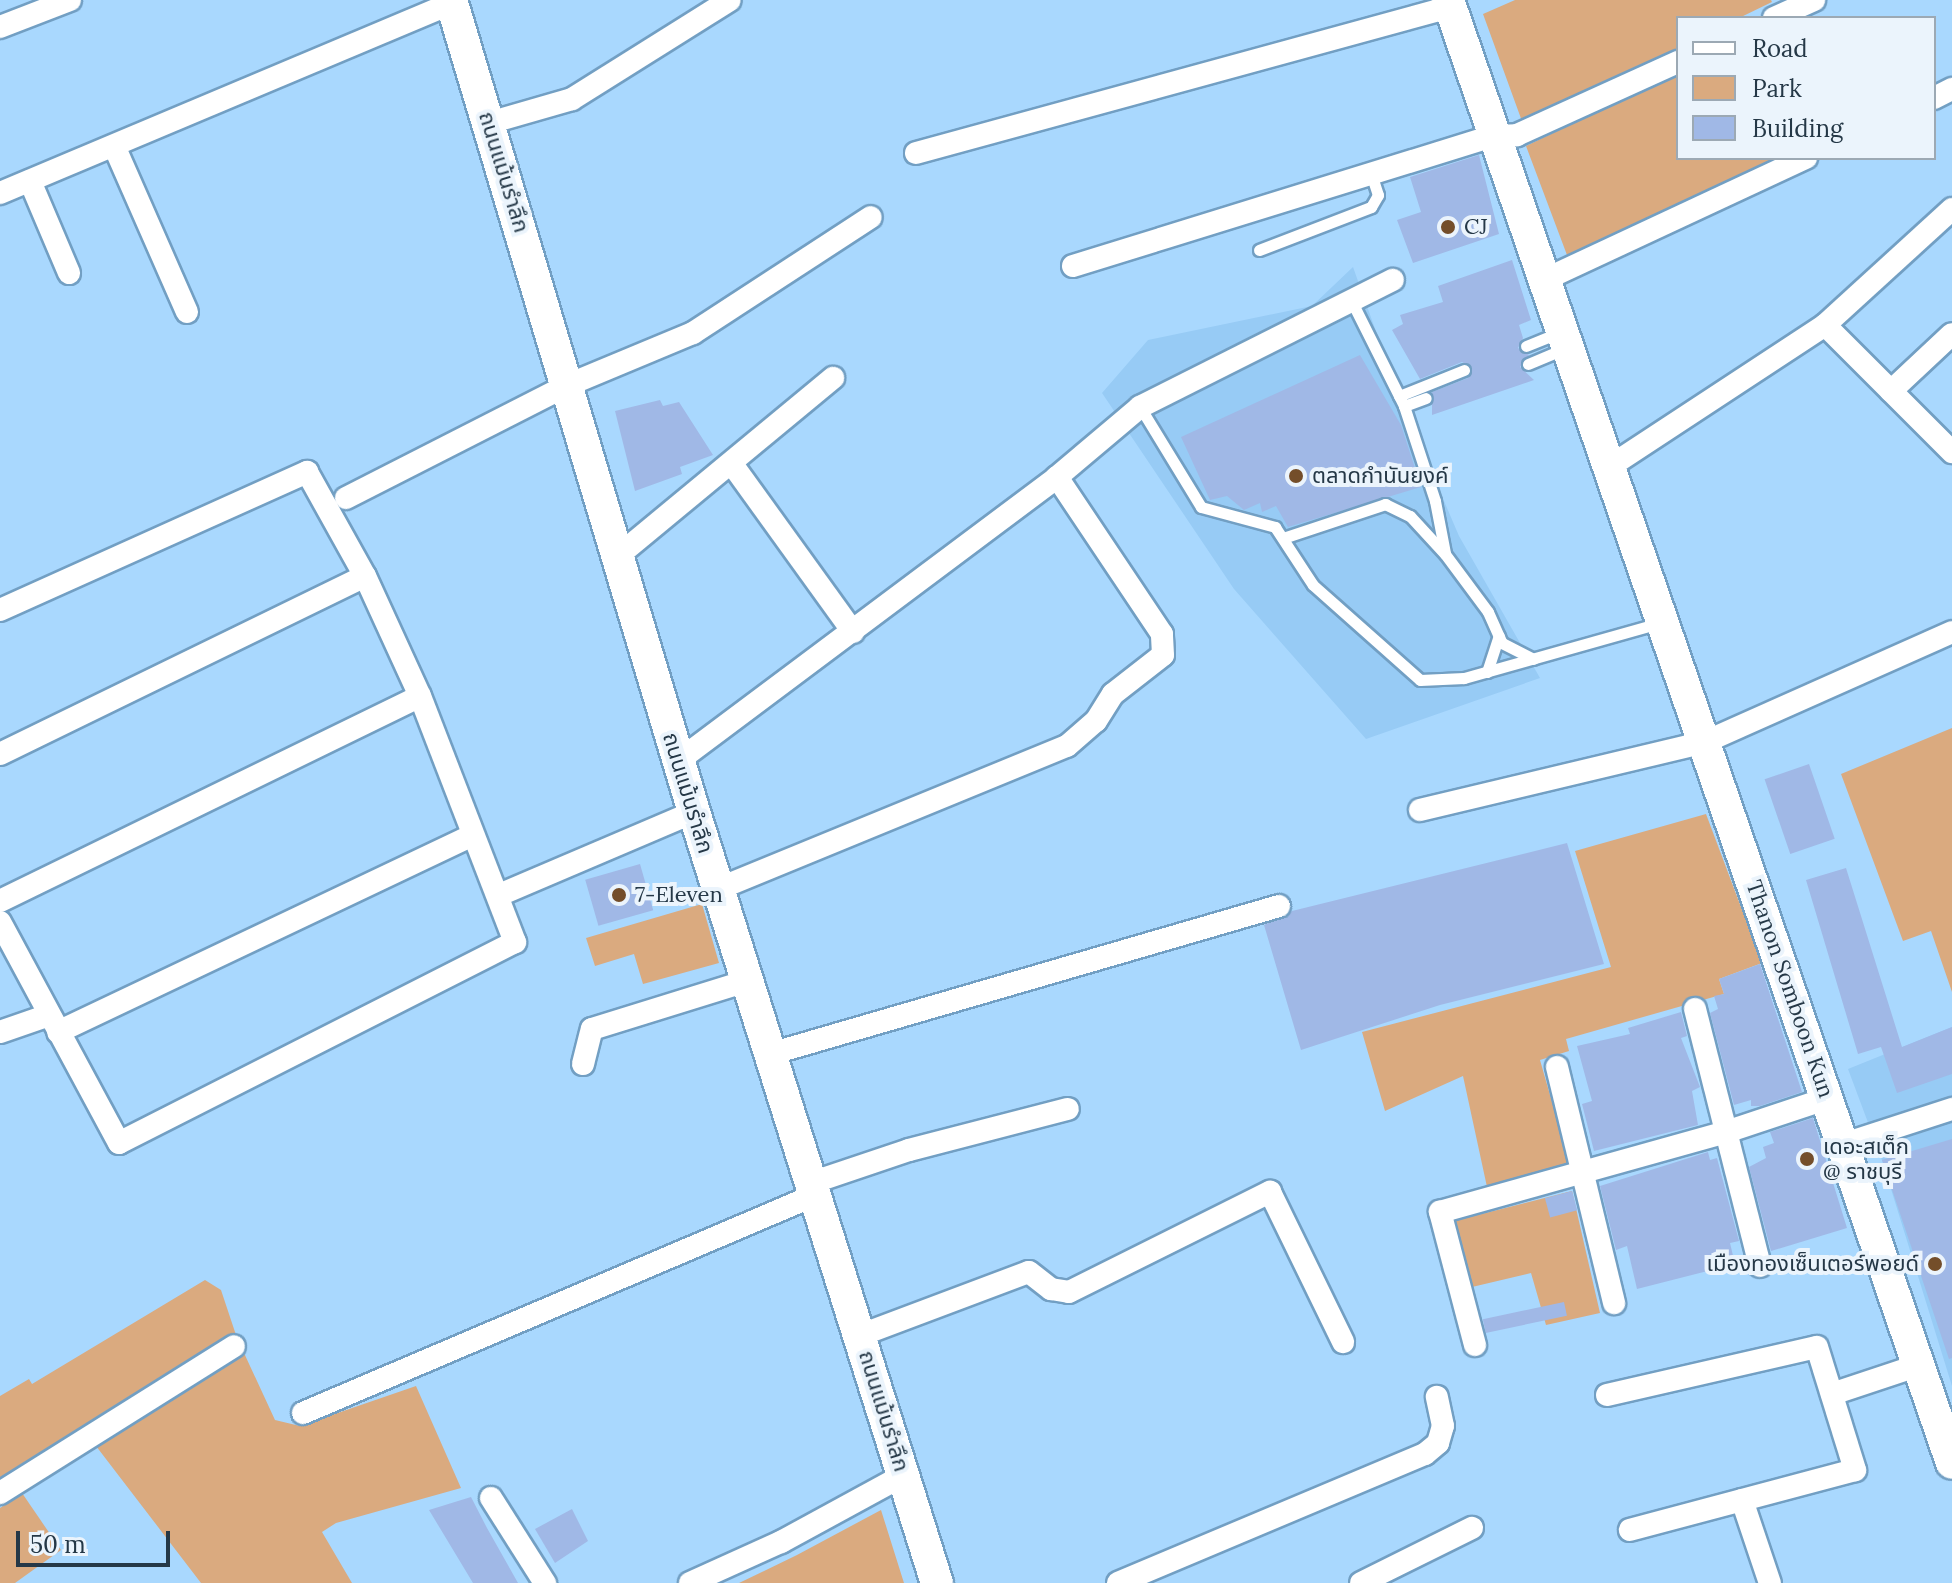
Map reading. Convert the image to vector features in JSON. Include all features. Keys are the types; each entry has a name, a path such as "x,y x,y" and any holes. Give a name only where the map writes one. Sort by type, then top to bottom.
{"street":[{"path":"0,27 70,0"},
{"path":"489,123 572,99 730,0"},
{"path":"1778,16 1814,0"},
{"path":"0,193 115,148 452,2"},
{"name":"ถนนแม้นรำลึก","path":"452,2 678,761 937,1583"},
{"path":"916,153 1449,4"},
{"name":"Thanon Somboon Kun","path":"1449,4 1612,465 1951,1455"},
{"path":"1073,266 1372,177 1494,136 1517,135 1676,63"},
{"path":"115,148 187,312"},
{"path":"1546,279 1802,160"},
{"path":"30,181 69,273"},
{"path":"1612,465 1825,325 1952,209"},
{"path":"346,498 568,385 693,333 871,217"},
{"path":"678,761 1057,477 1140,407 1393,280"},
{"path":"1825,325 1952,452"},
{"path":"1891,391 1952,334"},
{"path":"619,555 833,378"},
{"path":"732,464 853,632"},
{"path":"0,610 307,472 365,576 420,696 515,942 119,1143 0,922"},
{"path":"718,889 1067,746 1096,721 1113,694 1163,655 1162,634 1057,477"},
{"path":"0,754 365,576"},
{"path":"1420,810 1705,742 1952,632"},
{"path":"0,901 420,696"},
{"path":"499,895 694,812"},
{"path":"0,1032 53,1023 473,835"},
{"path":"770,1054 1279,906"},
{"path":"583,1064 592,1029 747,981"},
{"path":"1695,1009 1760,1266"},
{"path":"1557,1067 1614,1303"},
{"path":"1475,1345 1440,1212 1726,1132 1828,1098"},
{"path":"303,1413 813,1189 909,1150 1068,1109"},
{"path":"1844,1144 1952,1109"},
{"path":"861,1335 1029,1272 1051,1289 1069,1292 1270,1192 1343,1342"},
{"path":"0,1493 234,1346"},
{"path":"1607,1395 1817,1347 1855,1470 1630,1530"},
{"path":"1832,1394 1919,1365"},
{"path":"1118,1583 1425,1454 1438,1443 1443,1426 1437,1397"},
{"path":"690,1583 781,1542 904,1475"},
{"path":"491,1498 545,1583"},
{"path":"1742,1500 1770,1583"},
{"path":"1361,1583 1472,1528"}],"lane":[{"path":"1259,250 1371,207 1378,195 1372,177"},
{"path":"1351,300 1402,401 1435,501 1445,554"},
{"path":"1526,346 1567,339"},
{"path":"1528,364 1567,339"},
{"path":"1402,401 1464,370"},
{"path":"1402,401 1426,398"},
{"path":"1140,407 1201,507 1275,527 1313,585 1420,680 1487,672 1665,622"},
{"path":"1283,538 1385,504 1410,516 1445,554 1488,612 1502,643 1533,659"},
{"path":"1487,672 1499,636"}],"shaded area":[{"name":"ตลาดกำนันยงค์","path":"1353,267 1399,396 1459,536 1540,678 1366,739 1234,589 1102,393 1148,340 1312,306"},
{"path":"1952,1027 1952,1386 1882,1160 1848,1069"}],"green space":[{"path":"1515,0 1772,2 1743,16 1676,16 1676,49 1523,124 1483,14"},
{"path":"1676,74 1676,160 1779,160 1570,263 1526,146"},
{"path":"1952,728 1952,992 1931,931 1903,941 1841,774"},
{"path":"1706,814 1762,963 1719,979 1724,994 1566,1039 1569,1051 1540,1060 1570,1165 1487,1187 1463,1076 1385,1111 1362,1032 1611,967 1575,851"},
{"path":"702,904 719,963 643,984 634,954 595,966 586,938"},
{"path":"1572,1191 1600,1313 1546,1325 1531,1273 1472,1287 1454,1221"},
{"path":"205,1280 221,1290 236,1335 0,1486 0,1396 29,1379 32,1384"},
{"path":"244,1353 275,1420 300,1426 416,1386 461,1488 336,1523 322,1532 352,1583 201,1583 96,1446"},
{"path":"22,1493 61,1550 15,1583 0,1583 0,1508"},
{"path":"881,1510 904,1583 739,1583 797,1555"}],"building":[{"name":"CJ","path":"1479,155 1499,234 1413,263 1397,220 1421,212 1410,177"},
{"path":"1512,260 1531,320 1519,325 1523,338 1518,348 1529,355 1520,367 1534,380 1432,415 1432,392 1468,378 1472,368 1462,362 1420,379 1392,330 1403,324 1400,315 1443,302 1438,286"},
{"path":"1360,355 1401,425 1421,487 1288,527 1276,506 1262,512 1260,503 1244,510 1227,496 1210,500 1181,437"},
{"path":"660,400 663,406 679,402 713,455 680,467 682,474 635,491 615,411"},
{"path":"1809,764 1835,839 1790,854 1765,779"},
{"path":"1567,843 1604,964 1440,1005 1301,1050 1264,925 1292,911"},
{"name":"7-Eleven","path":"640,864 653,910 598,926 585,880"},
{"path":"1846,868 1902,1047 1952,1027 1952,1074 1897,1093 1881,1047 1858,1054 1806,880"},
{"path":"1760,964 1802,1092 1760,1106 1751,1106 1751,1100 1734,1105 1710,1013 1718,1009 1714,996 1724,994 1719,979"},
{"path":"1681,1012 1687,1036 1681,1038 1700,1087 1692,1091 1698,1125 1594,1151 1582,1104 1592,1101 1577,1046 1630,1034 1628,1028"},
{"path":"1813,1118 1847,1228 1771,1251 1749,1167 1766,1158 1763,1147 1774,1143 1770,1132"},
{"name":"เมืองทองเซ็นเตอร์พอยด์","path":"1952,1139 1952,1358 1949,1359 1882,1160"},
{"path":"1708,1152 1710,1160 1717,1158 1739,1241 1730,1243 1735,1264 1637,1289 1627,1246 1616,1250 1600,1186"},
{"path":"1572,1191 1577,1210 1550,1218 1545,1198"},
{"path":"1564,1302 1567,1316 1486,1333 1483,1319"},
{"path":"471,1497 518,1583 473,1583 429,1510"},
{"path":"572,1509 588,1541 555,1563 535,1529"}],"place":[{"name":"CJ","path":"1448,227"},
{"name":"ตลาดกำนันยงค์","path":"1296,476"},
{"name":"7-Eleven","path":"619,895"},
{"name":"เดอะสเต็ก @ ราชบุรี","path":"1807,1159"},
{"name":"เมืองทองเซ็นเตอร์พอยด์","path":"1935,1264"}]}
